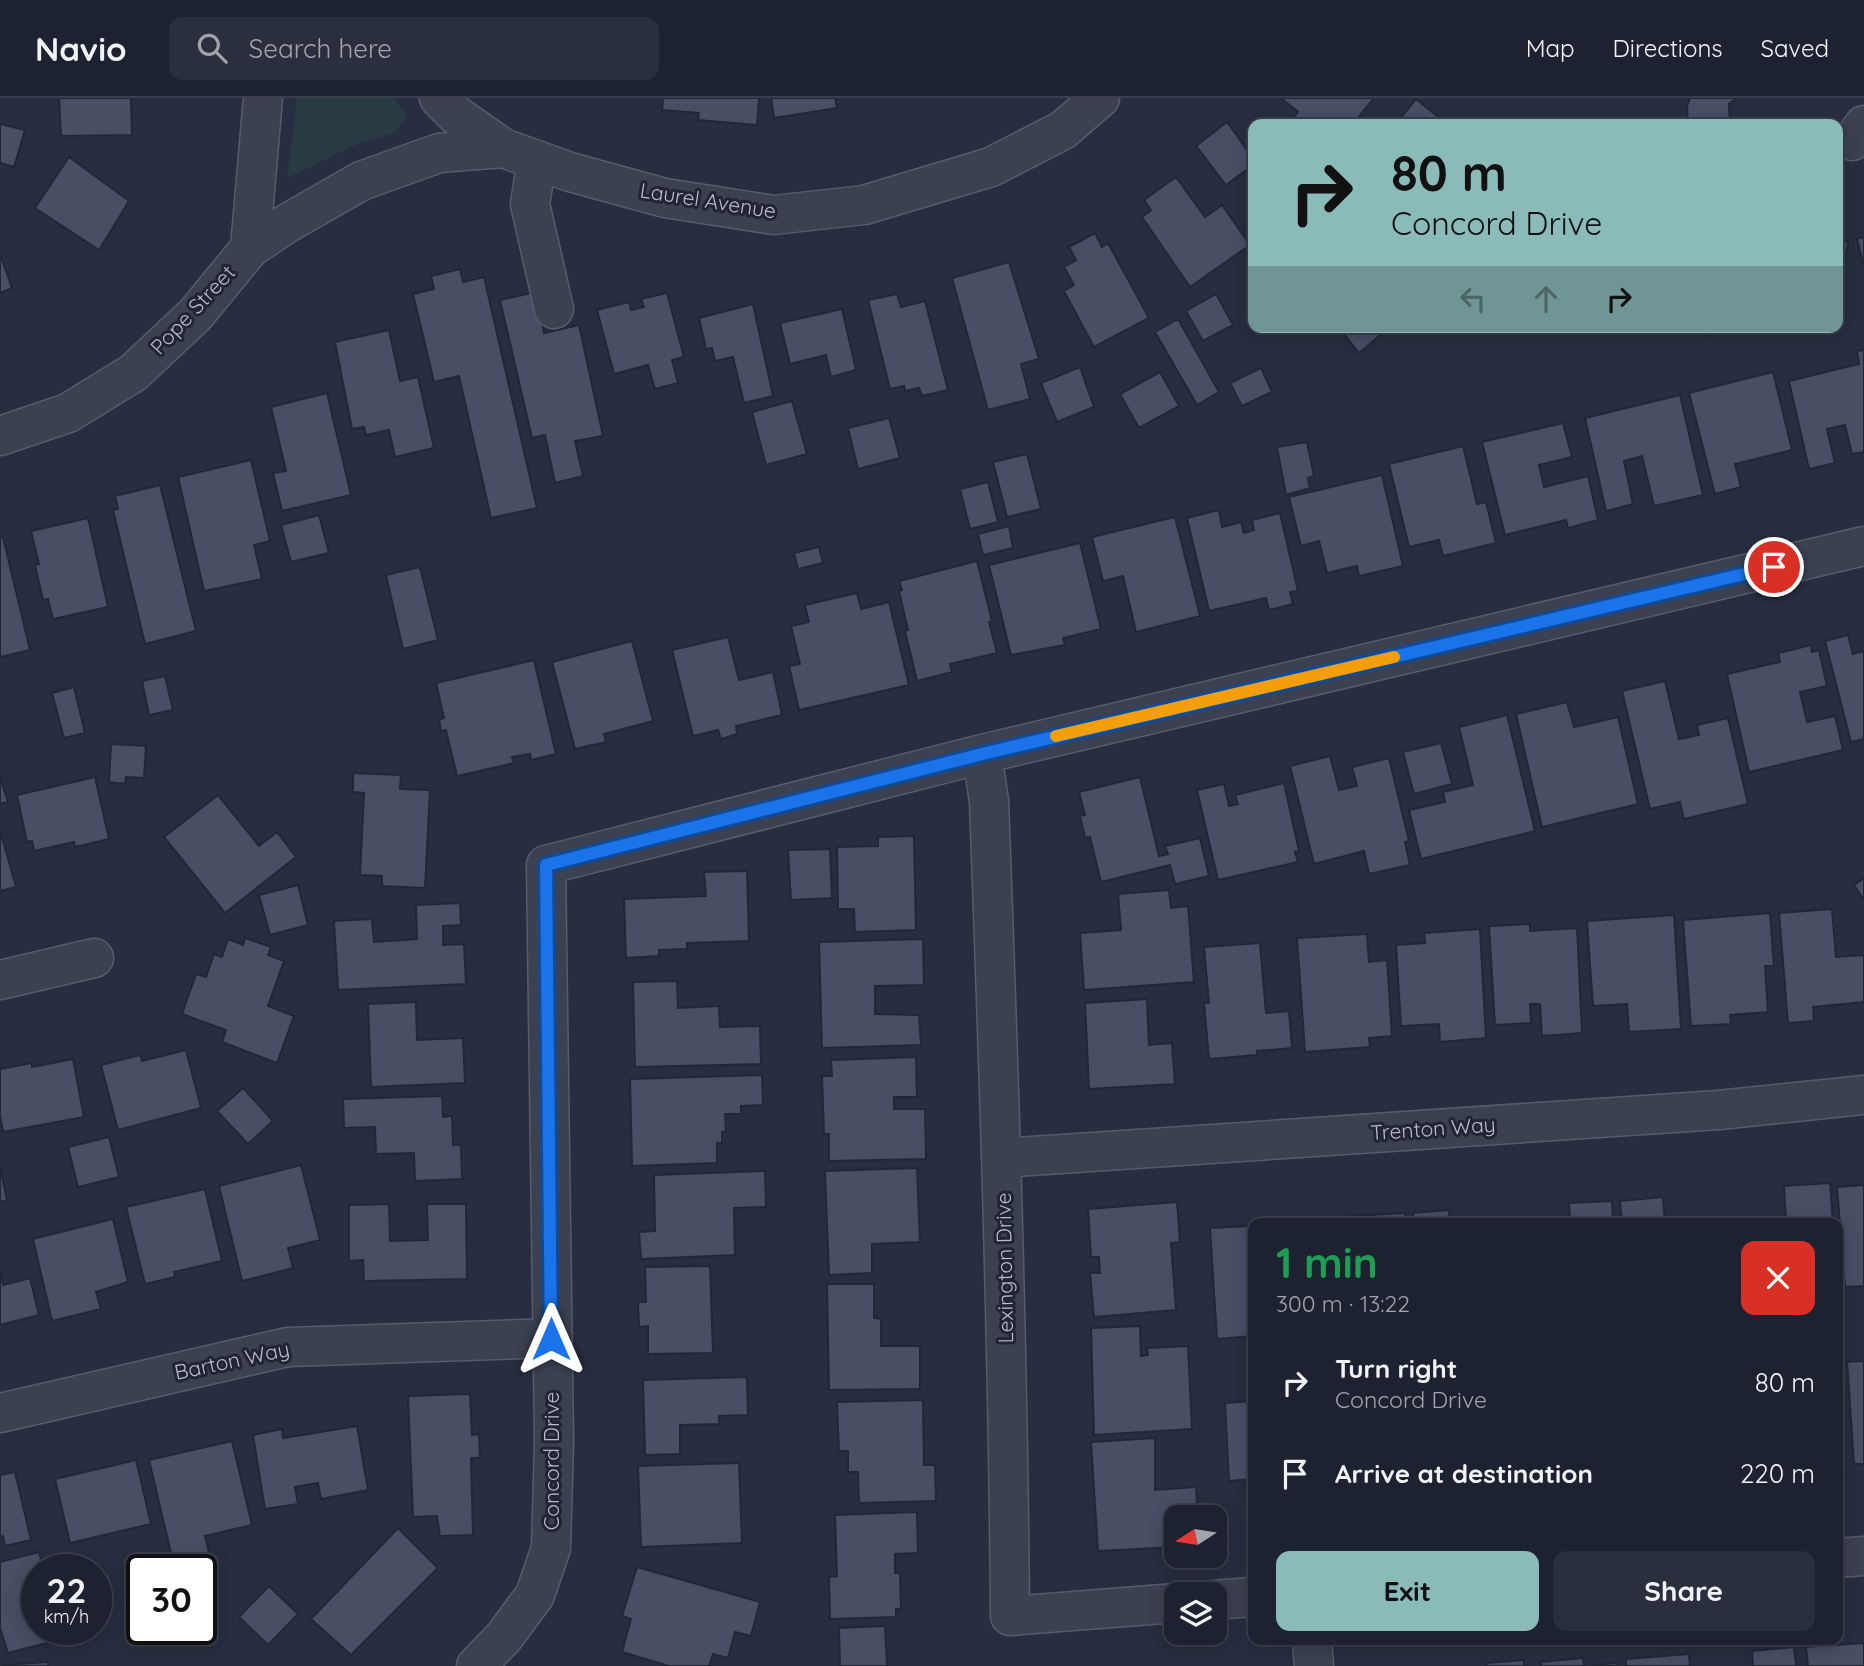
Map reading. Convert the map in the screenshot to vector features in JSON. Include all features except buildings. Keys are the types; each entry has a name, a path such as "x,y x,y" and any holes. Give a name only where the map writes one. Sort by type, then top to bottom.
{"street":[{"name":"Pope Street","path":"0,436 68,413 133,373 195,315 250,248 263,98"},
{"name":"Laurel Avenue","path":"439,98 456,115 520,154 665,198 774,215 864,205 991,167 1063,130 1100,98"},
{"path":"250,248 351,185 439,153 520,154 554,309"},
{"name":"Concord Drive","path":"475,1666 504,1637 535,1595 551,1548 554,1442 546,865 982,754 1864,546"},
{"name":"Lexington Drive","path":"982,754 989,801 1002,1158 1010,1616 1164,1604"},
{"path":"0,980 94,958"},
{"name":"Trenton Way","path":"1002,1158 1718,1110 1864,1095"},
{"name":"Barton Way","path":"0,1412 288,1347 551,1339"},
{"path":"1843,1558 1864,1556"},
{"path":"1227,1599 1248,1597"},
{"path":"1312,1645 1314,1666"}],"shaded area":[{"path":"297,98 394,98 407,115 394,133 355,145 287,178"}],"slow traffic":[{"path":"1056,736 1394,657"}],"route":[{"path":"551,1339 546,865 982,754 1774,567"}]}
